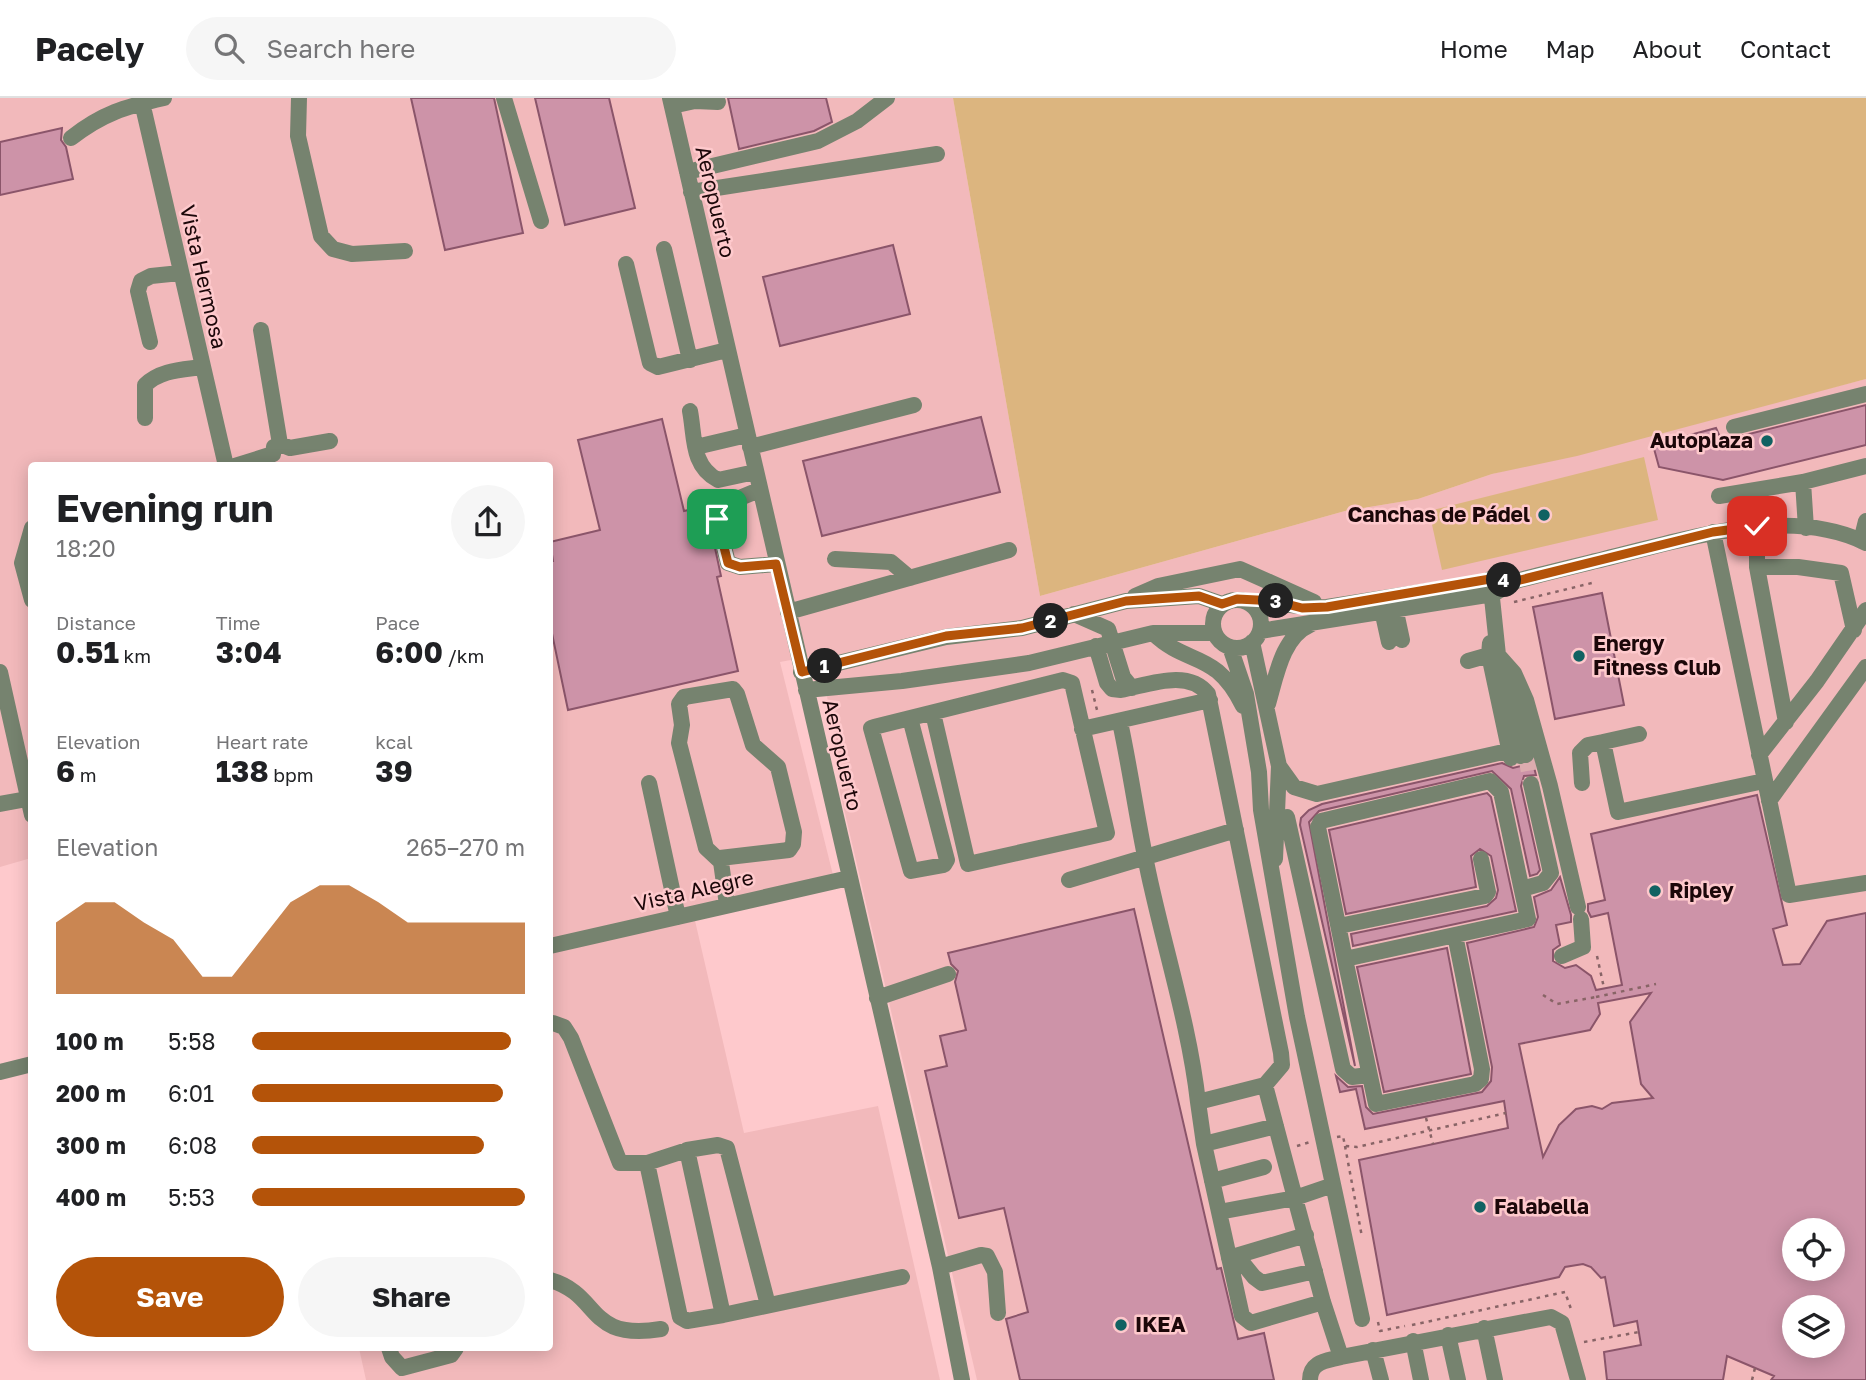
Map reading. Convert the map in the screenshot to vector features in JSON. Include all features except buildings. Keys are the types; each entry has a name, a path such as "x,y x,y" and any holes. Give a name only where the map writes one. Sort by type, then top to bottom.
{"street":[{"path":"71,138 96,118 142,101 163,98"},
{"path":"299,98 298,136 321,236 333,249 352,254 405,251"},
{"path":"504,98 541,222"},
{"path":"687,172 818,141 857,121 887,98"},
{"name":"Vista Hermosa","path":"142,101 225,462"},
{"path":"671,102 718,102"},
{"name":"Aeropuerto","path":"671,102 940,1267 962,1380"},
{"path":"691,192 937,154"},
{"path":"664,248 690,360"},
{"path":"626,264 650,363 658,367 727,350"},
{"path":"150,342 138,291 141,281 151,276 180,273"},
{"path":"261,330 281,448"},
{"path":"145,418 145,384 158,374 202,367"},
{"path":"1734,427 1866,394"},
{"path":"696,447 748,441 914,405"},
{"path":"690,411 698,464 718,480 755,472"},
{"path":"244,462 281,448 330,441"},
{"path":"1719,496 1803,482 1866,466"},
{"path":"1803,482 1806,528"},
{"path":"760,490 723,505 717,519 728,563 740,567 776,564"},
{"path":"1230,647 1242,648 1256,637 1325,613 1516,581 1713,532 1757,526 1806,528 1864,542 1866,521"},
{"path":"1757,526 1757,567 1786,722"},
{"path":"1713,532 1790,896 1866,883"},
{"path":"28,542 22,563 28,585"},
{"path":"788,612 1009,550"},
{"path":"835,559 891,562 910,578"},
{"path":"1757,567 1798,567 1841,573 1854,630"},
{"path":"1126,601 1158,586 1240,569 1325,613"},
{"path":"1279,766 1294,787 1317,794 1512,750 1518,751 1519,756 1494,655 1492,586"},
{"path":"802,672 946,636 1008,631 1126,601 1199,596 1222,604"},
{"path":"1214,633 1214,614 1222,604 1237,599 1248,602 1275,601 1325,613"},
{"path":"1248,602 1258,611 1256,637 1267,706 1288,817 1343,1069 1352,1077 1369,1075"},
{"path":"1388,603 1395,641"},
{"path":"1759,755 1854,630 1866,610"},
{"path":"1267,706 1287,647 1298,632 1325,613"},
{"path":"1074,614 1101,623 1114,641 1123,677 1132,688"},
{"path":"1153,633 1166,644 1217,669 1231,685 1250,720"},
{"path":"806,690 902,681 1030,663 1153,633 1214,633 1230,647 1241,673 1250,720 1273,886 1322,1140 1370,1320"},
{"path":"1096,646 1109,686 1116,690 1187,679 1199,684 1210,700 1282,1065 1265,1085 1198,1102"},
{"path":"1468,661 1494,655"},
{"path":"1494,655 1514,673 1526,700 1550,786 1585,939 1583,947 1562,956"},
{"path":"1769,801 1866,667"},
{"path":"0,672 28,802"},
{"path":"909,718 947,860 944,865 915,872 909,869 871,731 874,727 909,718 1067,680 1072,683 1107,833 970,865 933,713"},
{"path":"720,858 789,850 793,844 794,832 778,767 753,745 733,689 684,697 679,704 682,725 679,743 706,848 720,858 727,905"},
{"path":"1083,733 1210,700"},
{"path":"1118,725 1135,792 1145,858 1189,1048 1203,1144 1233,1257 1242,1316 1251,1323 1323,1302"},
{"path":"1582,783 1580,752 1588,745 1639,734"},
{"path":"1603,742 1618,812 1765,781"},
{"path":"1259,772 1268,796 1288,817"},
{"path":"1345,958 1528,919 1501,792 1497,784 1486,781 1321,821 1318,827 1369,1075 1375,1101 1382,1105 1475,1084 1480,1079 1482,1069 1455,935"},
{"path":"649,783 678,916"},
{"path":"1522,889 1542,883 1551,873 1531,784"},
{"path":"0,804 28,807"},
{"path":"1273,886 1288,817"},
{"path":"1069,880 1236,830"},
{"path":"1339,926 1485,896 1488,892 1481,859"},
{"name":"Vista Alegre","path":"553,945 849,877"},
{"path":"877,998 948,974"},
{"path":"553,1021 564,1027 571,1038 620,1163 647,1163 687,1150 718,1145 727,1148 768,1305"},
{"path":"0,1072 28,1065"},
{"path":"1265,1085 1323,1302 1341,1357"},
{"path":"1203,1144 1276,1126"},
{"path":"687,1150 723,1315"},
{"path":"647,1163 680,1317 687,1321 902,1277"},
{"path":"1212,1181 1264,1167"},
{"path":"1219,1212 1295,1198 1333,1185"},
{"path":"1233,1257 1306,1235"},
{"path":"940,1267 981,1255 987,1256 995,1272 998,1313"},
{"path":"1233,1257 1262,1283 1315,1271"},
{"path":"553,1282 574,1292 598,1320 626,1332 661,1329"},
{"path":"1310,1380 1311,1371 1317,1364 1341,1357 1413,1341 1551,1317 1562,1323 1578,1380"},
{"path":"1484,1328 1495,1380"},
{"path":"1448,1335 1458,1380"},
{"path":"1413,1341 1421,1380"},
{"path":"1374,1350 1381,1380"},
{"path":"390,1351 402,1368 451,1355 454,1351"}],"path":[{"path":"1091,688 1097,711 1118,725"},
{"path":"1543,995 1557,1004 1656,984"},
{"path":"1345,1146 1357,1147 1506,1113"},
{"path":"1426,1118 1433,1144"},
{"path":"1285,1164 1297,1145 1343,1136 1363,1241"},
{"path":"1370,1320 1380,1331 1565,1292 1573,1313"},
{"path":"1578,1344 1639,1332"},
{"path":"1752,1380 1755,1368"}],"shaded area":[{"path":"0,98 953,98 1040,596 1345,511 1418,499 1492,474 1866,379 1866,1380 977,1380 840,792 839,757 828,705 823,654 780,662 834,879 693,912 744,1133 878,1106 940,1380 366,1380 360,1351 553,1351 553,462 28,462 28,859 0,867"},
{"path":"953,98 1866,98 1866,379 1577,456 1492,474 1418,499 1345,511 1040,596"},
{"name":"Canchas de Pádel","path":"1644,457 1658,520 1442,570 1429,511"}],"tunnel":[{"path":"1526,755 1531,784"}],"place":[{"name":"Autoplaza","path":"1767,441"},
{"name":"Canchas de Pádel","path":"1544,515"},
{"name":"Energy Fitness Club","path":"1579,656"},
{"name":"Ripley","path":"1655,891"},
{"name":"Falabella","path":"1480,1207"},
{"name":"IKEA","path":"1121,1325"}],"route":[{"path":"717,519 728,563 740,567 776,564 802,672 946,636 1008,631 1126,601 1199,596 1222,604 1237,599 1248,602 1275,601 1302,608 1327,607 1490,579 1516,581 1713,532 1757,526"}]}
